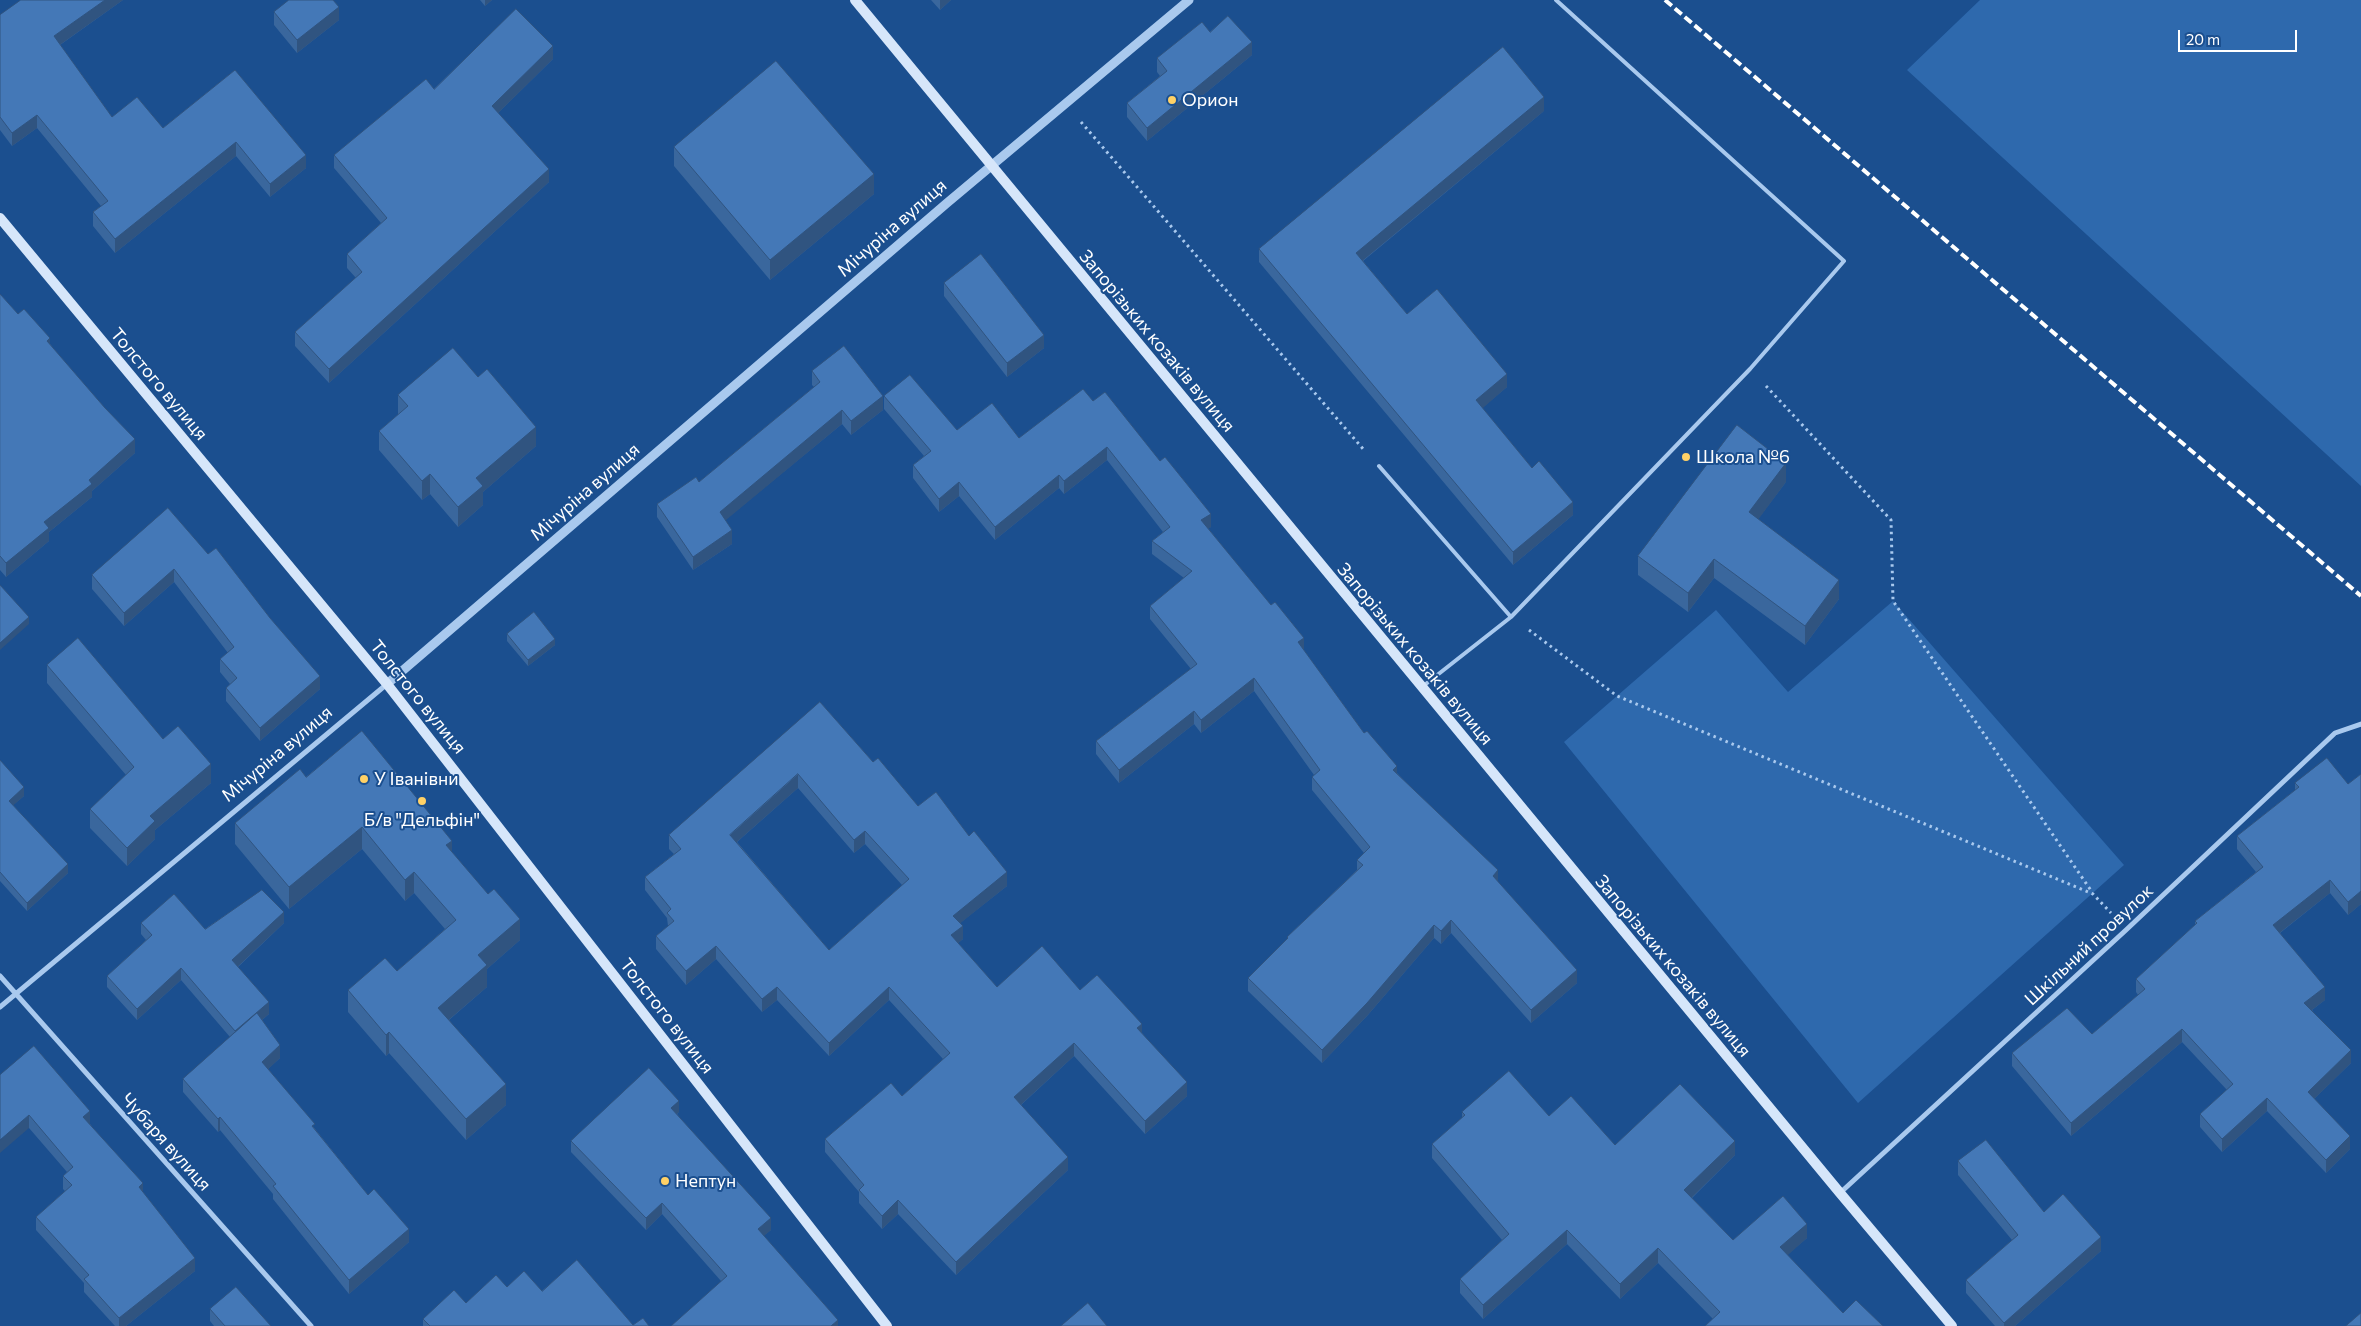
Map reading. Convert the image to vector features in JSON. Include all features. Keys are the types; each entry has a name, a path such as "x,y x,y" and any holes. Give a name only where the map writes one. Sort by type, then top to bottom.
{"main road":[{"name":"Запорізьких козаків вулиця","path":"855,0 1421,687 1952,1326"},
{"name":"Толстого вулиця","path":"0,218 387,684 887,1326"}],"street":[{"name":"Мічуріна вулиця","path":"0,1006 387,684 991,166 1189,0"},
{"name":"Шкільний провулок","path":"1840,1193 2126,930 2335,733 2361,724"},
{"name":"Чубаря вулиця","path":"0,976 311,1326"}],"lane":[{"path":"1421,687 1511,617 1750,369 1844,261 1556,0"},
{"path":"1379,466 1511,617"}],"path":[{"path":"1066,104 1379,466"},
{"path":"1750,369 1891,520 1893,601 2093,894 2126,930"},
{"path":"1511,617 1617,696 2093,894"}],"shaded area":[{"path":"1980,0 2361,0 2361,486 1907,70"},
{"path":"1893,601 2124,865 1858,1103 1564,742 1716,610 1788,692"}],"building":[{"path":"21,0 105,0 54,36 112,117 137,97 163,128 235,70 306,155 270,184 236,142 115,239 93,212 108,201 37,115 12,133 0,117 0,15"},
{"path":"289,0 333,0 339,7 297,40 274,12"},
{"path":"516,9 553,46 492,106 549,169 329,369 295,332 362,272 347,254 387,218 334,155 426,79 434,89"},
{"path":"1228,16 1252,42 1147,128 1127,103 1167,71 1157,58 1202,22 1210,32"},
{"path":"1503,47 1544,97 1356,253 1407,314 1437,289 1507,374 1476,400 1532,468 1539,461 1573,502 1513,552 1259,249"},
{"path":"776,61 874,174 770,260 674,147"},
{"path":"981,254 1044,335 1007,363 944,283"},
{"path":"0,294 18,314 24,309 50,338 47,341 105,408 135,439 89,480 92,484 44,522 49,528 6,563 0,556"},
{"path":"844,346 883,396 851,421 842,410 720,512 732,530 693,557 657,504 696,477 699,482 820,382 812,371"},
{"path":"453,348 478,377 487,369 536,427 476,478 483,486 458,507 430,474 422,481 379,431 408,406 398,395"},
{"path":"910,375 957,430 992,403 1019,438 1083,389 1093,401 1105,392 1160,461 1165,457 1211,514 1201,520 1271,605 1275,602 1304,638 1298,642 1364,733 1367,731 1397,766 1393,770 1498,870 1493,876 1577,970 1531,1010 1451,920 1441,931 1434,925 1367,1003 1322,1050 1248,978 1287,937 1363,865 1357,860 1370,847 1312,777 1320,770 1254,678 1201,720 1194,711 1119,770 1096,741 1197,664 1150,606 1192,571 1152,541 1170,527 1107,447 1064,481 1059,475 995,527 959,482 939,499 913,465 931,451 884,396"},
{"path":"1737,425 1786,463 1749,512 1839,580 1805,626 1714,559 1688,593 1638,556"},
{"path":"168,508 208,554 216,548 270,618 320,676 260,728 226,688 237,678 220,659 234,647 174,569 124,613 92,575"},
{"path":"0,585 29,617 0,643"},
{"path":"534,612 555,639 528,660 507,634"},
{"path":"78,638 163,739 178,726 211,764 150,816 155,821 127,848 90,809 134,767 47,665"},
{"path":"820,702 873,762 878,758 918,806 936,792 969,836 974,831 1007,872 953,916 963,926 951,935 997,987 1042,946 1080,990 1097,975 1142,1024 1137,1028 1187,1082 1145,1121 1074,1043 1014,1097 1068,1157 956,1262 898,1200 882,1216 859,1190 864,1185 825,1139 891,1083 902,1096 950,1053 889,987 829,1043 777,987 762,999 716,946 686,971 656,936 674,921 667,913 671,909 645,877 681,849 669,835","holes":["798,774 854,840 865,831 909,879 829,950 730,835"]},
{"path":"362,731 452,841 446,845 488,894 494,889 520,919 478,955 487,965 438,1008 506,1084 466,1119 389,1032 386,1035 348,990 385,958 397,971 456,920 414,872 405,880 362,827 289,887 235,823 300,769 306,777"},
{"path":"2327,758 2348,784 2361,774 2361,891 2348,902 2330,880 2273,925 2325,987 2304,1003 2351,1050 2308,1092 2350,1136 2326,1160 2267,1098 2222,1139 2200,1114 2233,1084 2182,1029 2071,1123 2012,1053 2067,1008 2092,1034 2145,989 2136,979 2197,923 2195,921 2263,867 2237,836 2299,787 2295,783"},
{"path":"0,760 24,787 9,801 68,864 27,903 0,872"},
{"path":"262,890 284,912 232,960 269,1002 235,1031 181,968 137,1009 107,976 152,935 141,923 174,894 205,929"},
{"path":"257,1013 280,1045 262,1062 315,1124 312,1126 368,1195 374,1189 409,1229 349,1280 273,1186 276,1184 220,1117 218,1119 183,1079"},
{"path":"34,1046 90,1111 83,1117 143,1183 139,1187 195,1258 119,1318 84,1279 89,1275 36,1217 72,1185 63,1176 73,1167 29,1115 0,1140 0,1075"},
{"path":"649,1068 679,1101 671,1108 771,1218 758,1229 838,1320 831,1326 671,1326 727,1276 662,1203 646,1218 571,1141"},
{"path":"1509,1071 1549,1116 1571,1096 1615,1145 1680,1084 1735,1141 1684,1190 1733,1240 1783,1196 1807,1224 1780,1247 1843,1313 1856,1300 1883,1326 1705,1326 1720,1312 1658,1248 1620,1284 1567,1230 1483,1305 1460,1279 1509,1234 1432,1144 1465,1115 1462,1112"},
{"path":"1986,1140 2044,1212 2063,1194 2101,1237 2004,1323 1966,1280 2018,1235 1958,1161"},
{"path":"577,1260 633,1325 643,1318 649,1326 430,1326 423,1319 454,1290 466,1303 496,1275 507,1287 524,1271 542,1291"},
{"path":"236,1287 271,1326 225,1326 210,1309"},
{"path":"1088,1303 1107,1326 1061,1326"},
{"path":"2361,1313 2361,1326 2346,1326"}],"railway":[{"path":"1665,0 2361,596"}],"place":[{"name":"Орион","path":"1172,100"},
{"name":"Школа №6","path":"1686,457"},
{"name":"У Іванівни","path":"364,779"},
{"name":"Б/в \"Дельфін\"","path":"422,801"},
{"name":"Нептун","path":"665,1181"}]}
